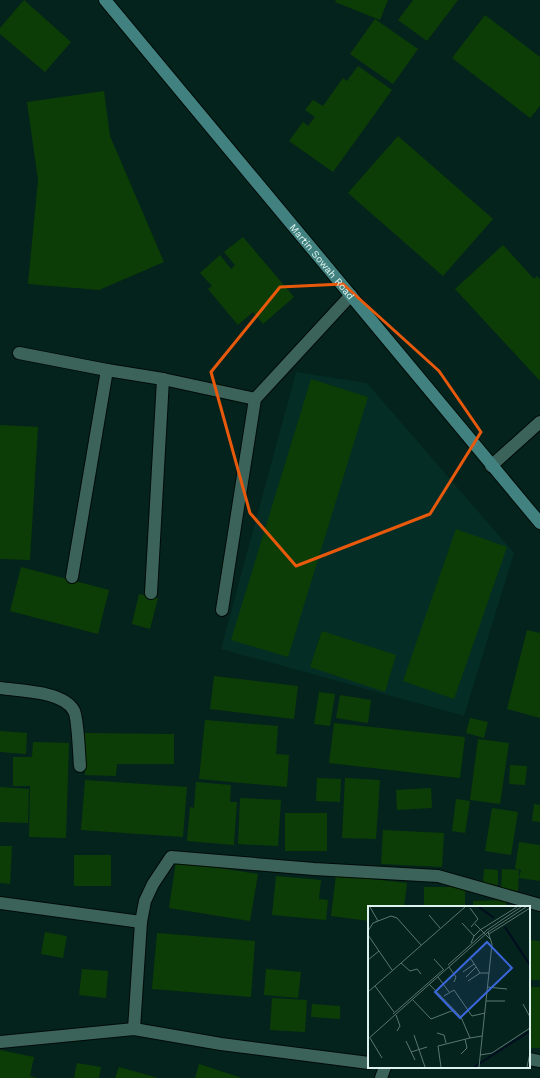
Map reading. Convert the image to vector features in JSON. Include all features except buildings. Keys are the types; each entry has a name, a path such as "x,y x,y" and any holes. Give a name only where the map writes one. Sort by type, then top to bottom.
{"street":[{"name":"Martin Sowah Road","path":"105,0 351,295 491,466 540,523"},
{"path":"222,610 255,399 351,295"},
{"path":"19,353 163,379 255,399"},
{"path":"72,577 107,370"},
{"path":"151,592 163,379"},
{"path":"491,466 540,422"},
{"path":"0,688 50,695 60,698 69,704 75,712 80,766"},
{"path":"134,1029 141,922 144,901 153,884 172,857 314,869 438,876 540,905"},
{"path":"0,903 141,922"},
{"path":"0,1042 134,1029 222,1044 368,1063"},
{"path":"530,1058 540,1061"},
{"path":"381,1078 385,1068"}],"highlighted area":[{"path":"343,284 439,371 481,432 430,514 296,566 250,513 211,372 280,287"}],"shaded area":[{"path":"296,372 367,383 514,553 464,716 221,649"}]}
